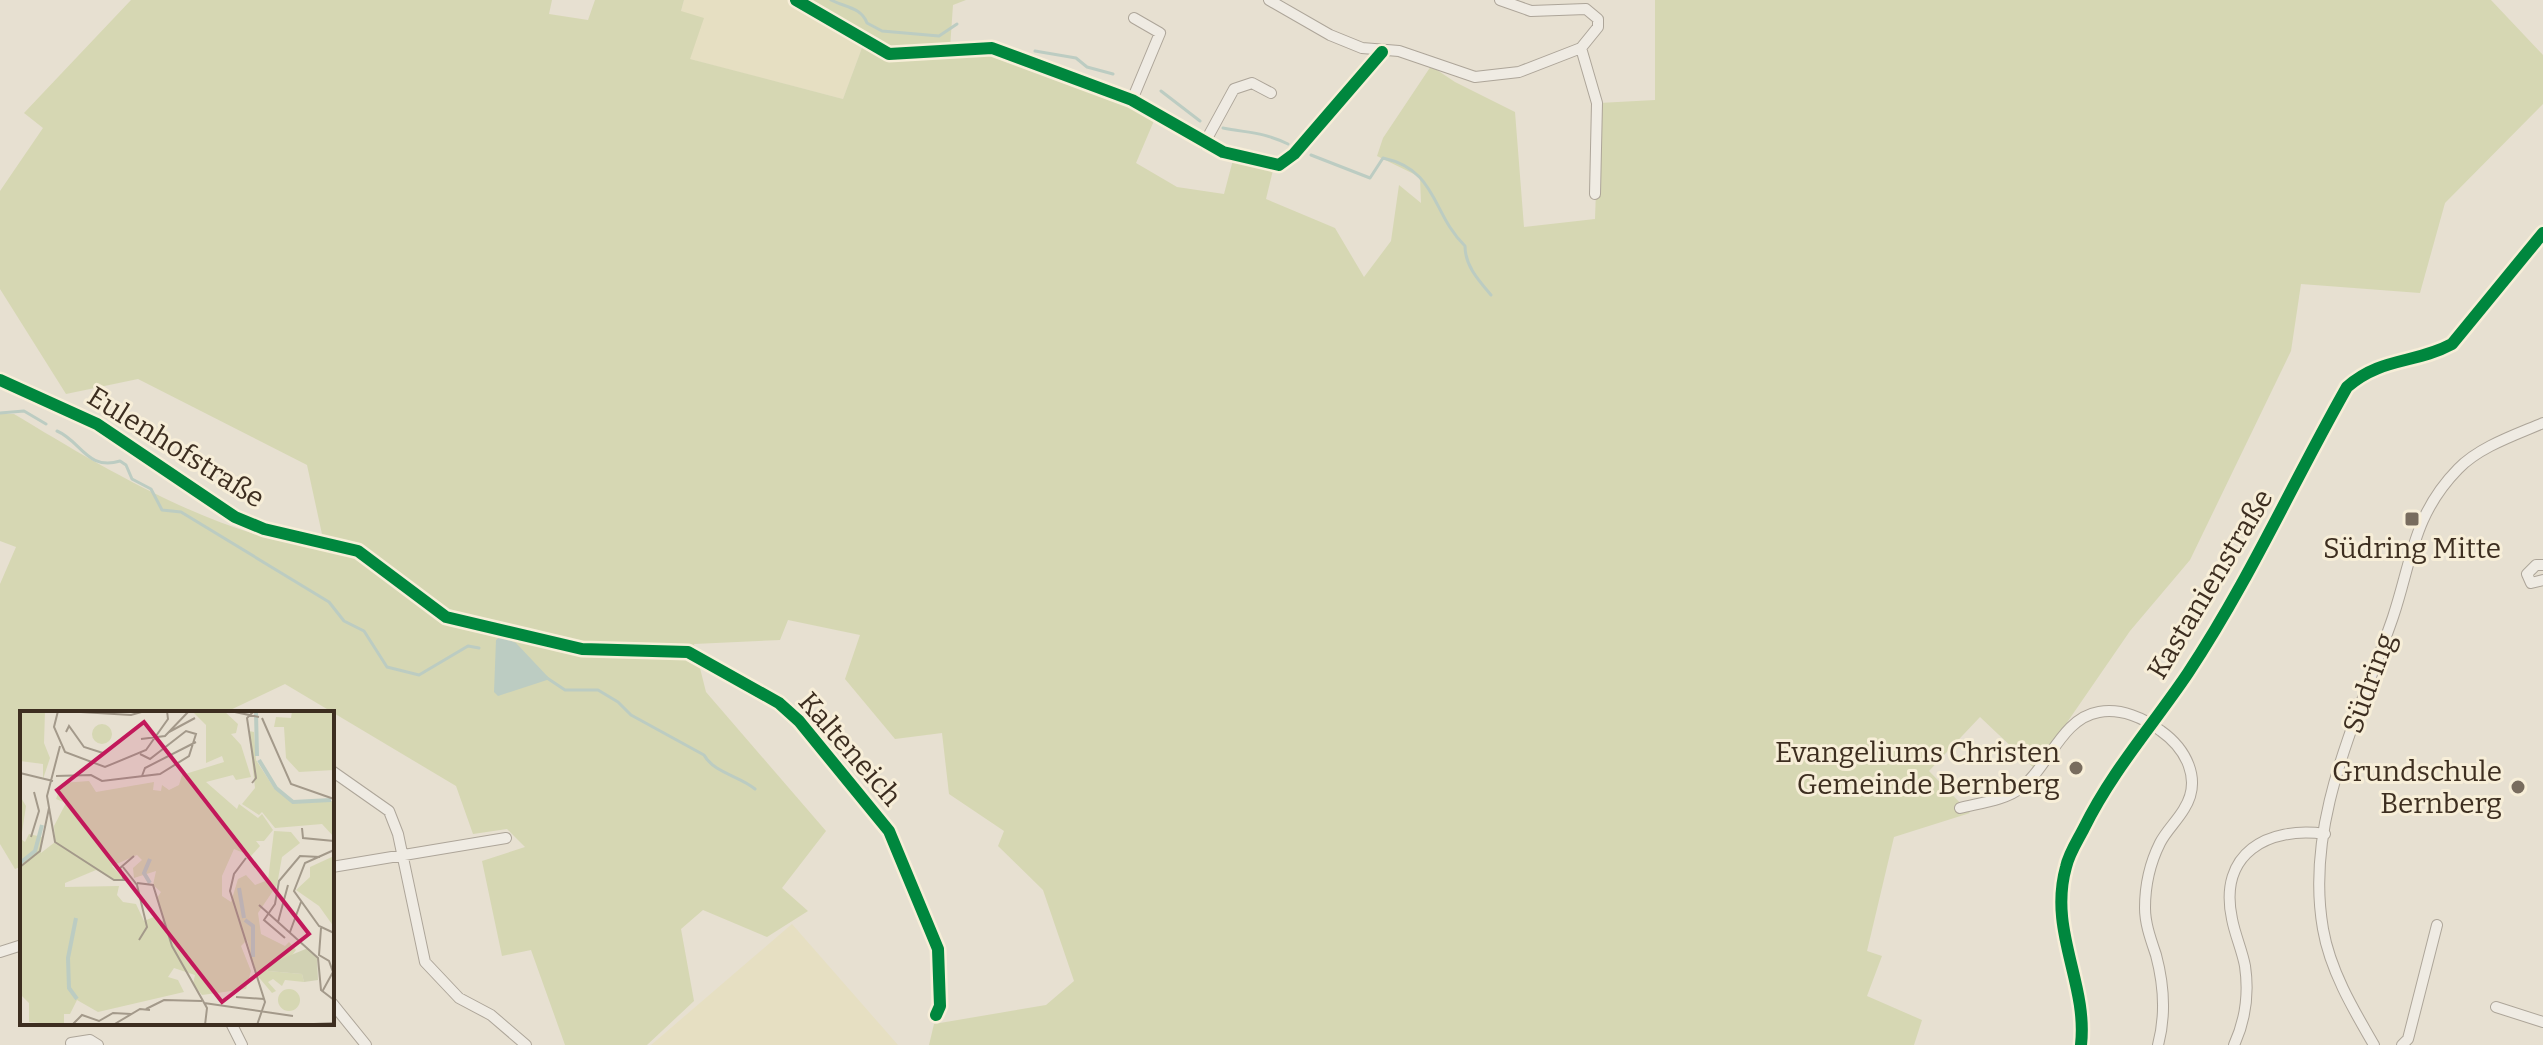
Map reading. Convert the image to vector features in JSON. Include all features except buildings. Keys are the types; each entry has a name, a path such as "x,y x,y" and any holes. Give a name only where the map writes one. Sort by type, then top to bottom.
{"street":[{"path":"796,0 889,54 918,55 985,46 1132,100 1204,144 1279,165 1294,154 1382,52"},
{"path":"1269,0 1330,35 1382,52 1399,51 1454,72 1486,77 1519,72 1581,48 1598,27 1598,19 1593,12 1531,11 1500,0"},
{"path":"1132,100 1160,33 1134,18"},
{"path":"1581,48 1597,103 1595,194"},
{"path":"1204,144 1234,89 1252,83 1271,93"},
{"name":"Kastanienstraße","path":"2081,1045 2081,1011 2062,926 2060,897 2066,864 2105,786 2152,724 2246,580 2347,387 2365,372 2390,362 2433,355 2452,344 2543,233"},
{"name":"Eulenhofstraße","path":"0,380 73,410 235,517 264,529 358,551 446,617 582,649 688,652"},
{"name":"Südring","path":"2374,1045 2336,972 2323,930 2320,894 2325,834 2337,770 2394,614 2423,516 2460,466 2493,446 2543,423"},
{"path":"2543,565 2536,565 2527,574 2531,583 2543,580"},
{"name":"Kalteneich","path":"688,652 789,712 889,831 938,949 940,1006 936,1015"},
{"path":"1960,808 2010,795 2023,786 2082,718 2099,712 2119,712 2152,724 2180,745 2190,763 2192,784 2187,806 2162,840 2147,883 2145,911 2162,983 2164,1008 2158,1045"},
{"path":"334,772 389,811 425,962 459,998 491,1015 526,1045"},
{"path":"2234,1045 2246,998 2245,967 2230,900 2236,870 2241,859 2262,840 2285,832 2325,834"},
{"path":"334,867 506,838"},
{"path":"2402,1045 2408,1039 2437,925"},
{"path":"0,952 20,946"},
{"path":"334,1005 366,1045"},
{"path":"2496,1007 2543,1022"},
{"path":"232,1025 242,1045"},
{"path":"71,1043 90,1040 98,1045"}],"shaded area":[{"path":"684,0 795,0 863,45 843,99 689,59 681,11"},
{"path":"501,636 516,643 550,679 498,696 494,692 496,640"},
{"path":"792,924 898,1045 651,1045"}],"green space":[{"path":"131,0 552,0 549,14 588,20 595,0 684,0 681,11 704,18 690,59 843,99 863,45 795,0 966,0 953,5 950,48 985,47 1132,101 1156,116 1136,163 1177,187 1224,194 1234,156 1274,166 1266,199 1335,228 1364,277 1391,241 1399,185 1421,203 1420,177 1377,156 1383,138 1431,66 1455,82 1515,112 1524,227 1595,219 1599,103 1655,100 1655,0 2491,0 2543,55 2543,104 2445,203 2420,293 2301,284 2291,351 2190,560 2130,631 2035,769 1980,717 1929,771 1970,813 1894,837 1867,951 1882,956 1867,996 1922,1020 1914,1045 929,1045 934,1024 1046,1005 1074,981 1043,890 998,846 1004,831 949,794 942,733 895,739 845,679 860,635 788,620 780,640 694,644 706,692 826,831 782,888 808,911 767,937 703,910 681,929 694,1001 647,1045 565,1045 531,950 502,956 482,861 525,847 507,829 473,834 456,786 285,684 228,711 20,711 20,867 15,869 0,844 0,584 16,547 0,541 0,414 14,414 124,478 205,516 286,542 325,548 307,465 138,379 66,394 0,289 0,191 43,128 24,113"}],"waterway":[{"path":"831,0 856,11 867,23 882,31 939,36 957,24"},
{"path":"1035,51 1076,58 1087,67 1113,74"},
{"path":"1161,91 1200,121"},
{"path":"1223,128 1263,135 1288,144"},
{"path":"1311,155 1370,178 1383,158 1414,172 1424,182 1465,246 1470,267 1491,295"},
{"path":"0,413 24,411 46,424"},
{"path":"57,431 92,459 109,463 120,461 126,465 132,479 151,489 162,510 181,512 329,602 344,621 364,631 387,667 419,675 468,646 479,648"},
{"path":"547,678 565,690 598,690 618,702 631,715 704,755 714,766 755,789"}],"cycle path":[{"path":"796,0 889,54 992,48 1132,100 1223,152 1279,165 1294,154 1382,52"},
{"path":"2081,1045 2082,1022 2065,935 2062,890 2069,857 2095,807 2210,638 2347,387 2385,365 2425,355 2452,344 2543,233"},
{"path":"0,380 97,424 235,517 264,529 358,551 446,617 582,649 688,652 779,703 799,721 889,831 938,949 940,1006 936,1015"}],"place":[{"name":"Südring Mitte","path":"2412,519"},
{"name":"Evangeliums Christen Gemeinde Bernberg","path":"2076,768"},
{"name":"Grundschule Bernberg","path":"2518,787"}]}
